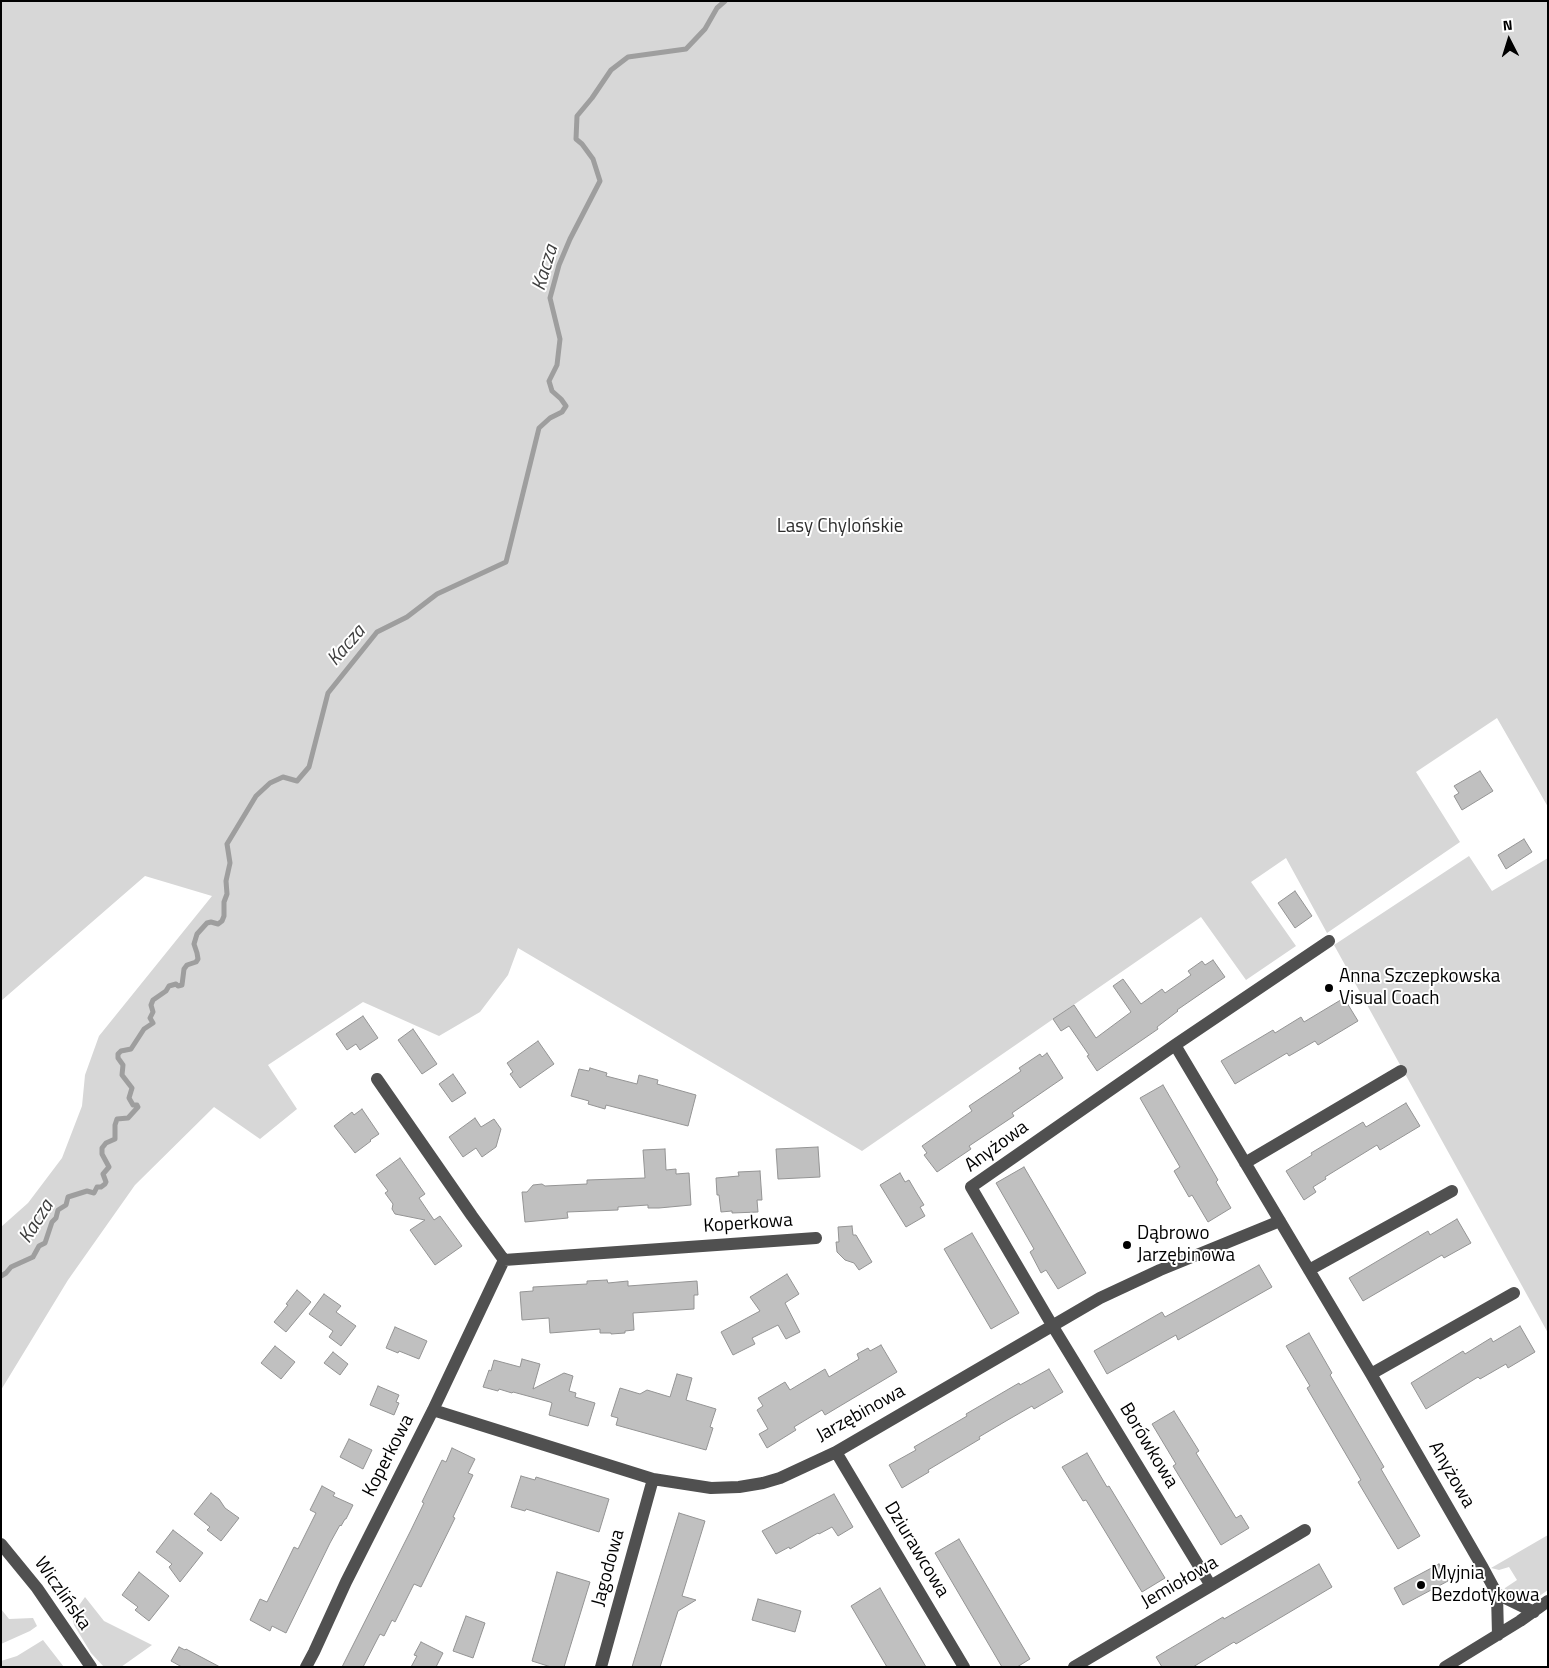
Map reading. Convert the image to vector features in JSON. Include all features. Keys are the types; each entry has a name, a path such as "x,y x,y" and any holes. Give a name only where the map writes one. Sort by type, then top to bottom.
{"street":[{"name":"Anyżowa","path":"1052,1325 971,1188 1175,1044 1329,941"},
{"name":"Anyżowa","path":"1175,1044 1371,1374 1497,1594"},
{"path":"1245,1163 1401,1071"},
{"path":"378,1079 504,1260"},
{"path":"1309,1270 1452,1191"},
{"name":"Jarzębinowa","path":"433,1410 653,1479 711,1488 747,1486 780,1478 836,1452 1100,1298 1160,1270 1280,1221"},
{"name":"Koperkowa","path":"306,1667 346,1582 433,1410 504,1260 816,1238"},
{"path":"1371,1374 1514,1293"},
{"name":"Borówkowa","path":"1052,1325 1211,1586"},
{"name":"Dziurawcowa","path":"836,1452 964,1667"},
{"name":"Jagodowa","path":"601,1667 653,1479"},
{"name":"Jemiołowa","path":"1074,1667 1305,1530"},
{"name":"Wiczlińska","path":"1,1544 20,1565 91,1667"},
{"path":"1498,1634 1497,1594 1534,1612"},
{"path":"1445,1667 1534,1612 1548,1601"}],"green space":[{"name":"Lasy Chylońskie","path":"1,1 1548,1 1548,807 1497,718 1416,772 1460,842 1327,933 1286,858 1251,882 1296,946 1246,980 1201,917 862,1151 518,948 508,975 480,1012 439,1036 363,1002 268,1065 297,1109 260,1139 214,1107 135,1185 68,1280 1,1390 1,1227 28,1203 62,1158 82,1106 85,1075 99,1036 212,896 145,876 1,1001"},
{"path":"1469,856 1492,891 1548,858 1548,1333 1334,945"},
{"path":"1548,1535 1548,1590 1535,1599 1523,1601 1504,1591 1505,1588 1517,1580 1509,1567 1499,1570 1491,1568"},
{"path":"85,1597 104,1621 152,1645 121,1667 104,1667 91,1653 74,1625 75,1611"},
{"path":"1,1609 9,1619 33,1618 37,1626 1,1644"},
{"path":"43,1640 64,1667 1,1667 1,1661 17,1656"}],"building":[{"path":"1480,771 1493,791 1462,810 1454,796 1459,793 1454,786"},
{"path":"1524,839 1532,852 1506,869 1498,855"},
{"path":"1295,891 1312,916 1295,928 1278,903"},
{"path":"1213,960 1225,977 1177,1010 1157,1027 1158,1029 1097,1071 1087,1056 1089,1055 1069,1026 1061,1031 1053,1019 1074,1005 1096,1038 1131,1012 1113,986 1123,979 1141,1004 1162,989 1165,993 1191,975 1188,971 1202,961 1205,965"},
{"path":"1344,998 1358,1021 1318,1045 1315,1041 1289,1056 1287,1053 1235,1084 1221,1061 1273,1030 1275,1033 1301,1017 1304,1022"},
{"path":"363,1016 378,1038 360,1050 356,1044 347,1050 336,1034"},
{"path":"413,1029 437,1064 422,1074 398,1040"},
{"path":"538,1041 554,1064 520,1088 510,1074 513,1072 507,1063"},
{"path":"1047,1053 1063,1078 1012,1113 1014,1116 969,1146 971,1149 937,1172 924,1155 927,1153 922,1146 972,1111 969,1106 1021,1071 1019,1068 1040,1054 1042,1057"},
{"path":"590,1068 607,1073 606,1076 637,1084 639,1075 658,1080 657,1084 696,1095 688,1126 606,1105 605,1109 588,1104 589,1101 571,1096 579,1069 589,1071"},
{"path":"453,1074 466,1093 452,1102 439,1084"},
{"path":"1163,1085 1218,1180 1216,1182 1231,1208 1208,1222 1192,1195 1189,1197 1174,1171 1180,1167 1140,1098"},
{"path":"1406,1103 1420,1126 1380,1150 1377,1145 1325,1177 1326,1179 1313,1187 1316,1192 1304,1200 1286,1171 1312,1155 1311,1153 1363,1122 1366,1127"},
{"path":"362,1109 379,1134 355,1153 334,1126 352,1112 354,1115"},
{"path":"475,1118 481,1127 494,1119 501,1129 496,1147 482,1157 476,1148 463,1157 449,1137"},
{"path":"818,1147 820,1177 778,1179 776,1149"},
{"path":"665,1149 666,1170 676,1169 676,1174 689,1173 691,1205 648,1208 648,1205 618,1207 618,1210 567,1212 568,1218 525,1222 522,1192 527,1192 533,1185 587,1184 587,1180 645,1178 643,1150"},
{"path":"400,1158 425,1194 419,1198 434,1220 440,1216 462,1246 435,1265 410,1230 425,1220 395,1214 392,1209 393,1204 385,1193 388,1191 376,1175"},
{"path":"1024,1167 1086,1273 1058,1289 1046,1270 1041,1273 1030,1252 1034,1249 996,1183"},
{"path":"760,1171 762,1200 757,1200 758,1212 721,1212 716,1178 739,1176 738,1172"},
{"path":"900,1173 905,1182 909,1180 924,1205 920,1207 925,1216 906,1227 880,1185"},
{"path":"1457,1219 1471,1243 1444,1258 1442,1255 1363,1301 1349,1278 1428,1231 1430,1235"},
{"path":"852,1226 853,1235 856,1235 872,1262 859,1270 854,1263 845,1260 837,1252 836,1242 839,1242 838,1227"},
{"path":"972,1233 1019,1313 991,1329 944,1249"},
{"path":"1259,1265 1272,1287 1178,1340 1176,1335 1107,1374 1094,1351 1162,1312 1165,1317"},
{"path":"787,1274 799,1294 785,1303 800,1332 786,1339 778,1325 752,1338 755,1344 733,1355 721,1332 760,1311 750,1297"},
{"path":"607,1280 608,1283 628,1281 628,1286 697,1281 698,1295 694,1295 694,1309 633,1313 634,1330 625,1331 625,1333 600,1333 600,1329 550,1333 549,1318 522,1320 520,1292 533,1291 533,1287 587,1284 587,1281"},
{"path":"297,1290 311,1302 286,1332 274,1322"},
{"path":"324,1294 341,1306 336,1312 356,1326 341,1346 329,1337 333,1331 309,1314"},
{"path":"1520,1326 1535,1352 1508,1368 1506,1364 1480,1379 1478,1377 1426,1409 1411,1383 1463,1351 1465,1354 1491,1338 1493,1342"},
{"path":"395,1327 427,1341 419,1359 386,1348"},
{"path":"1309,1333 1332,1373 1330,1375 1384,1467 1381,1469 1420,1536 1398,1549 1358,1482 1361,1480 1307,1388 1310,1386 1286,1346"},
{"path":"881,1345 897,1372 825,1415 822,1410 794,1427 796,1430 767,1448 759,1434 768,1429 757,1410 763,1406 758,1398 785,1382 790,1390 825,1369 829,1377 859,1359 857,1354 868,1348 870,1351"},
{"path":"275,1346 295,1362 281,1379 261,1363"},
{"path":"333,1352 348,1364 340,1375 324,1363"},
{"path":"522,1359 540,1364 533,1389 564,1373 573,1376 569,1391 576,1393 575,1397 595,1403 588,1426 549,1415 552,1403 550,1402 513,1392 483,1387 494,1360 520,1367"},
{"path":"1049,1369 1063,1392 1034,1409 1032,1406 979,1437 980,1439 902,1488 889,1465 916,1450 914,1447 967,1416 966,1414 1019,1383 1020,1385"},
{"path":"677,1374 692,1378 686,1400 716,1409 710,1427 713,1428 706,1450 616,1425 618,1418 611,1416 620,1388 640,1394 647,1390 670,1397"},
{"path":"378,1386 399,1395 396,1402 399,1403 394,1415 370,1405"},
{"path":"1174,1411 1199,1451 1196,1453 1236,1518 1241,1515 1249,1528 1221,1545 1173,1466 1176,1464 1152,1424"},
{"path":"349,1439 372,1450 363,1469 340,1457"},
{"path":"452,1448 475,1459 468,1473 473,1475 453,1517 455,1518 421,1587 414,1584 395,1622 392,1620 384,1636 380,1634 363,1667 342,1667 411,1530 442,1460 446,1462"},
{"path":"1087,1453 1165,1578 1142,1592 1086,1500 1083,1501 1062,1467"},
{"path":"521,1476 535,1480 536,1477 609,1499 599,1532 526,1509 525,1511 511,1507"},
{"path":"322,1486 335,1493 333,1496 353,1505 330,1543 286,1633 272,1626 270,1631 250,1620 260,1599 267,1602 294,1547 298,1549 316,1513 310,1510"},
{"path":"211,1493 219,1499 225,1508 239,1518 221,1541 207,1530 210,1527 194,1514"},
{"path":"834,1494 853,1527 838,1536 832,1527 790,1549 789,1547 776,1554 762,1531"},
{"path":"679,1513 705,1521 682,1596 696,1600 678,1611 660,1667 632,1667"},
{"path":"173,1530 203,1553 180,1582 169,1567 172,1564 156,1552"},
{"path":"959,1539 1030,1659 1017,1667 1002,1667 935,1553"},
{"path":"1319,1564 1332,1587 1236,1644 1234,1642 1193,1667 1162,1667 1156,1657 1223,1617 1224,1619"},
{"name":"Myjnia Bezdotykowa","path":"1439,1564 1448,1581 1403,1605 1394,1588"},
{"path":"139,1572 169,1596 149,1621 135,1610 138,1607 122,1595"},
{"path":"557,1572 590,1582 564,1667 551,1667 532,1661"},
{"path":"880,1588 926,1667 887,1667 851,1606"},
{"path":"758,1599 801,1611 795,1632 752,1620"},
{"path":"466,1616 485,1623 473,1658 453,1651"},
{"path":"421,1642 443,1653 436,1667 411,1667 417,1656 414,1655"},
{"path":"179,1647 220,1667 182,1667 171,1661"}],"waterway":[{"name":"Kacza","path":"1,1276 11,1267 33,1257 39,1246 45,1243 52,1222 56,1218 58,1210 66,1205 68,1197 87,1191 94,1193 97,1187 105,1184 103,1174 109,1167 102,1154 102,1148 106,1143 115,1139 117,1119 128,1118 138,1107 133,1105 129,1098 132,1088 122,1075 123,1065 118,1058 118,1054 121,1051 131,1049 144,1029 153,1023 150,1018 153,1012 151,1005 153,1000 166,991 169,986 182,985 184,969 187,965 196,962 198,959 194,944 197,934 207,923 218,924 222,921 227,894 226,881 230,863 227,844 256,796 270,783 283,777 297,781 309,767 328,693 377,632 407,617 437,594 506,562 539,428 550,418 562,412 566,406 552,391 549,381 557,365 560,339 550,298 559,265 570,239 600,181 593,159 576,139 577,116 611,70 628,57 686,49 705,29 717,8 725,1"}],"place":[{"name":"Anna Szczepkowska Visual Coach","path":"1329,988"},
{"name":"Dąbrowo Jarzębinowa","path":"1127,1245"},
{"name":"Myjnia Bezdotykowa","path":"1421,1585"}]}
